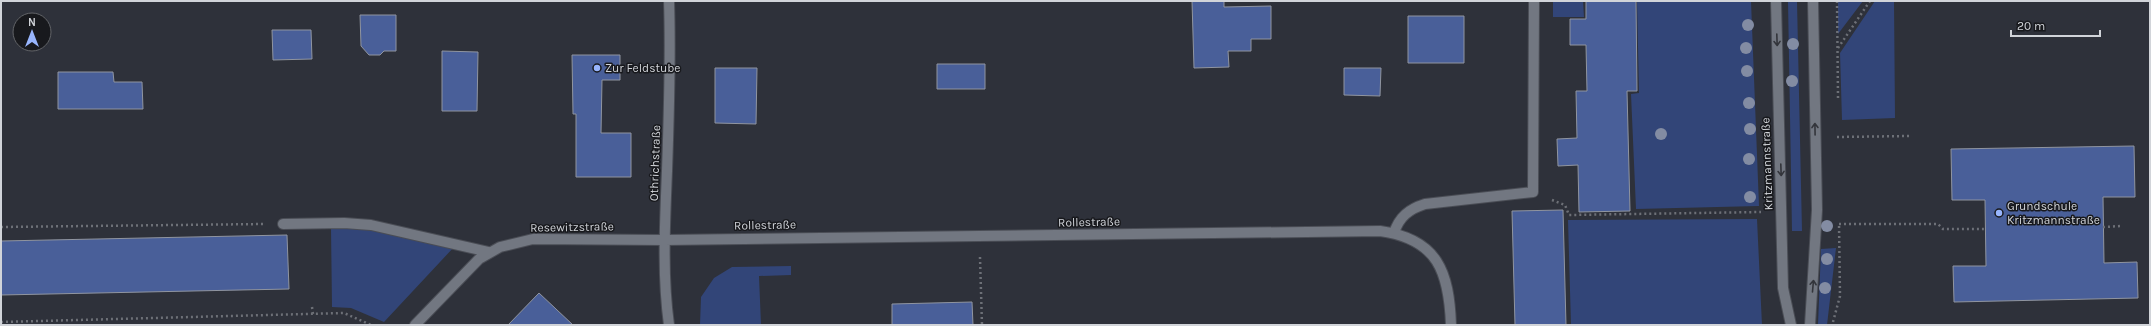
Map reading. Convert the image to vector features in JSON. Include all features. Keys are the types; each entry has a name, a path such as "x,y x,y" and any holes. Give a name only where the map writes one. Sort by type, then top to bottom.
{"street":[{"name":"Othrichstraße","path":"669,1 671,66 664,240 666,305 669,325"},
{"path":"1394,233 1403,216 1414,208 1425,204 1533,192 1534,1"},
{"name":"Kritzmannstraße","path":"1776,1 1784,288 1791,325"},
{"path":"1810,325 1817,210 1813,1"},
{"path":"283,224 344,223 372,225 489,252"},
{"name":"Rollestraße","path":"664,240 1380,231 1394,233 1415,241 1429,251 1436,260 1448,290 1451,325"},
{"name":"Resewitzstraße","path":"415,325 469,268 489,252 509,244 533,239 664,240"}],"path":[{"path":"1837,49 1870,1"},
{"path":"1838,138 1910,136"},
{"path":"1533,192 1565,205 1569,215 1763,212"},
{"path":"1,227 283,224"},
{"path":"1839,224 1938,224 1943,230 1985,230"},
{"path":"2103,226 2122,226"},
{"path":"980,256 982,325"},
{"path":"1832,325 1840,296"},
{"path":"312,307 312,314"},
{"path":"1,322 344,314 372,325"}],"shaded area":[{"path":"1553,1 1583,1 1584,17 1553,17"},
{"path":"1637,1 1751,1 1759,206 1636,209 1631,94 1639,93"},
{"path":"1788,1 1797,1 1802,231 1792,231"},
{"path":"1838,1 1863,1 1838,34"},
{"path":"1875,1 1894,1 1895,118 1842,120 1840,53"},
{"path":"1757,219 1762,325 1571,325 1568,220"},
{"path":"331,228 376,230 454,247 384,322 351,308 332,307"},
{"path":"1836,248 1827,325 1818,325 1821,249"},
{"path":"791,266 791,275 759,276 761,325 700,325 701,297 714,278 732,267"}],"building":[{"path":"1192,1 1224,1 1224,7 1271,6 1271,39 1251,39 1251,51 1228,51 1229,67 1194,68"},
{"path":"1586,1 1636,1 1637,91 1627,91 1630,211 1579,212 1578,165 1558,166 1557,139 1577,138 1576,91 1587,91 1586,45 1570,45 1570,19 1586,19"},
{"path":"360,15 396,15 396,51 384,51 380,55 369,55 361,46"},
{"path":"1408,16 1464,16 1464,63 1408,63"},
{"path":"272,30 311,30 312,59 273,60"},
{"path":"442,51 478,52 477,111 442,111"},
{"path":"572,55 620,55 620,80 602,80 601,133 631,133 631,177 576,177 576,114 573,114"},
{"path":"937,64 985,64 985,89 937,89"},
{"path":"715,68 757,68 756,124 715,123"},
{"path":"1344,68 1381,68 1380,96 1344,95"},
{"path":"58,72 113,72 114,82 142,82 143,109 58,109"},
{"name":"Grundschule Kritzmannstraße","path":"2134,146 2135,197 2103,197 2104,263 2137,262 2138,298 1954,302 1953,266 1986,266 1985,200 1952,200 1951,149"},
{"path":"1563,210 1566,325 1515,325 1512,211"},
{"path":"287,235 289,289 1,295 1,241"},
{"path":"539,293 573,325 508,325"},
{"path":"972,302 973,325 892,325 892,304"}],"place":[{"name":"Zur Feldstube","path":"597,68"},
{"name":"Grundschule Kritzmannstraße","path":"1999,213"}]}
